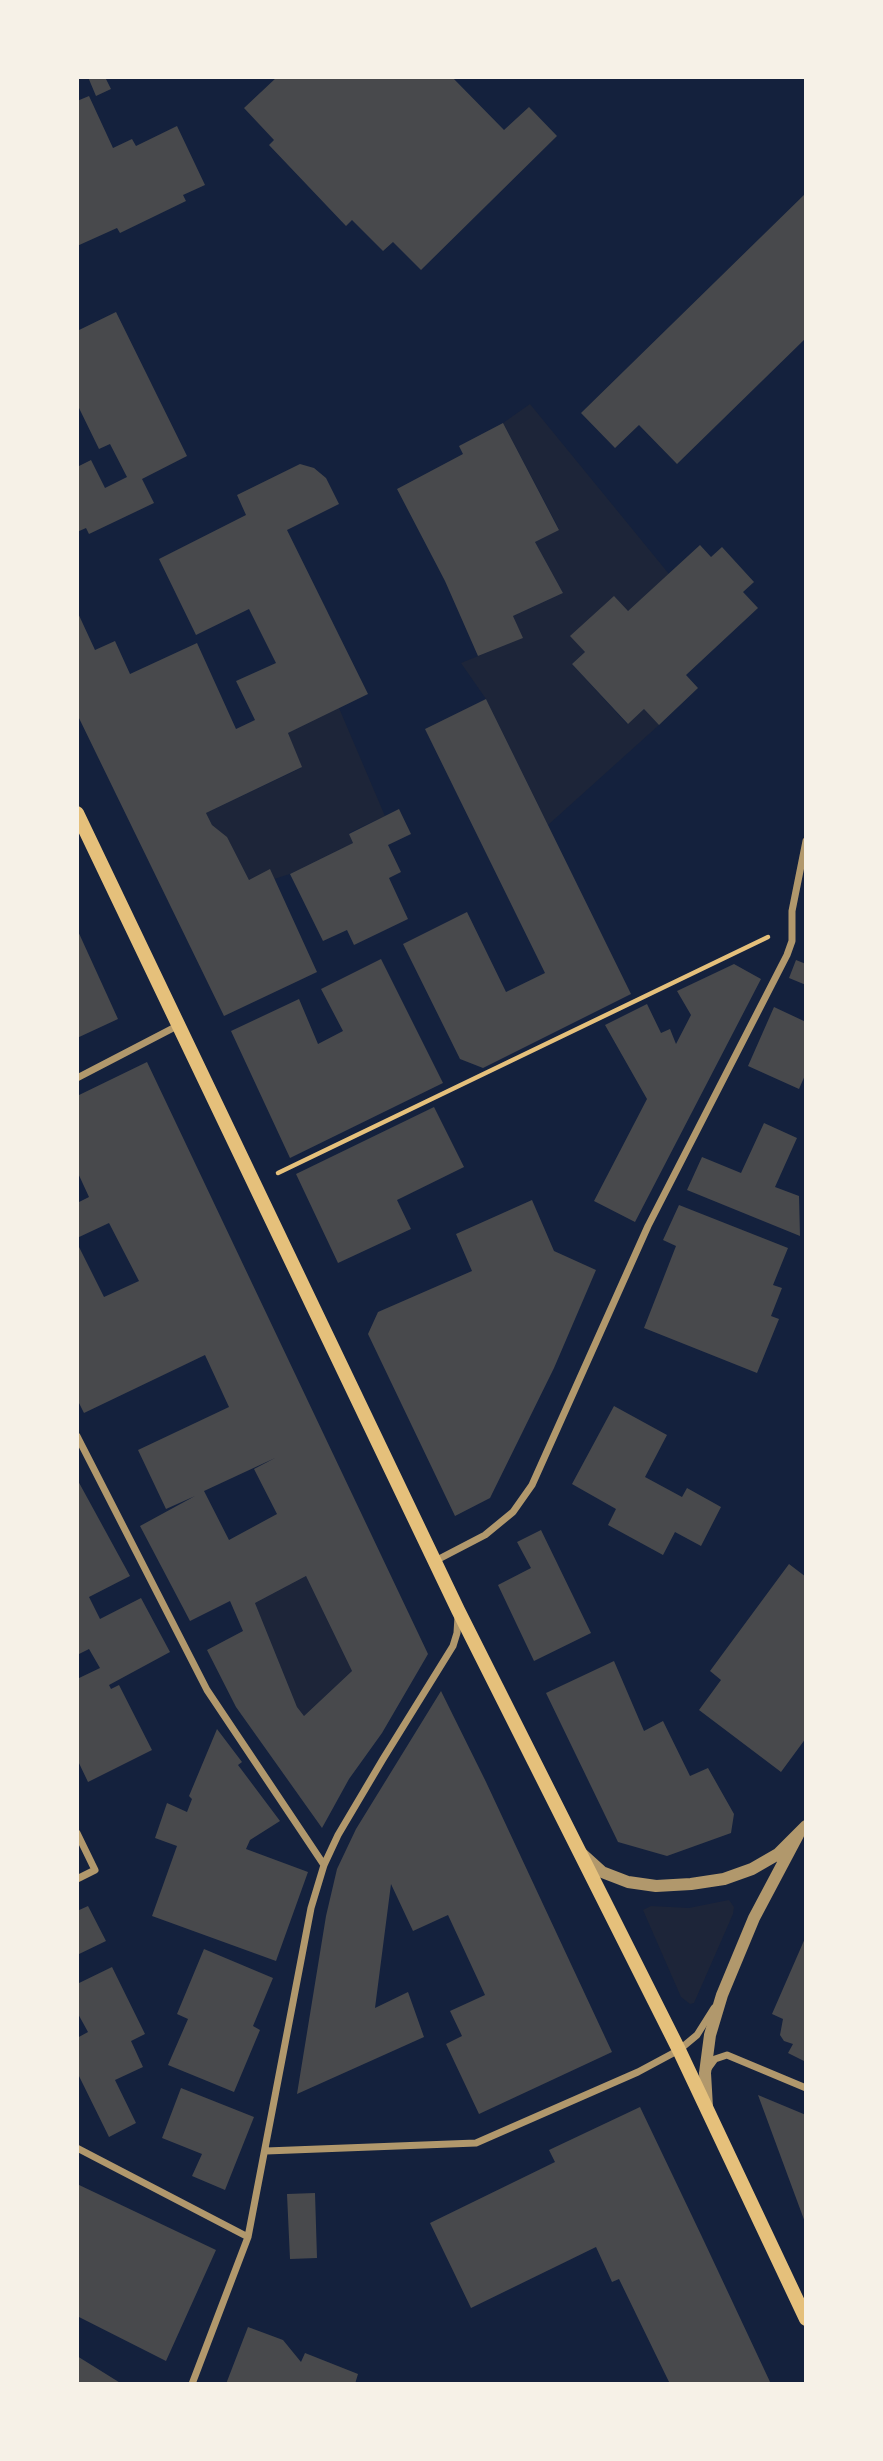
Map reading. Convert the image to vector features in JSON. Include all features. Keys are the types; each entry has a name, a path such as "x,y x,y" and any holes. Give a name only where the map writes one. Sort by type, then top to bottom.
{"main road":[{"path":"77,813 458,1611 679,2050 806,2319"}],"street":[{"path":"435,1561 485,1535 513,1512 532,1485 649,1226 792,941 792,911 806,841"},
{"path":"77,1078 180,1025"},
{"path":"77,1436 206,1690 324,1864"},
{"path":"192,2384 247,2237 266,2151 311,1908 324,1864 338,1835 453,1646 457,1633 458,1611"},
{"path":"580,1852 603,1871 628,1882 656,1886 691,1884 724,1879 752,1868 778,1854 802,1830"},
{"path":"707,2110 705,2073 710,2035 722,1995 754,1918 802,1830"},
{"path":"77,1832 95,1870 77,1879"},
{"path":"266,2151 476,2143 638,2072 679,2050 697,2035 722,1995"},
{"path":"705,2073 715,2059 727,2055 806,2088"},
{"path":"77,2148 247,2237"}],"path":[{"path":"255,1184 766,937 792,941"}],"shaded area":[{"path":"530,404 669,574 628,611 571,636 585,652 572,664 627,724 644,709 659,725 548,825 486,699 461,663 522,638 513,616 563,593 535,542 559,529 503,423"},
{"path":"339,708 385,816 349,833 353,843 290,874 274,879 249,880 227,838 212,825 206,813 301,768 288,733"},
{"path":"306,1576 352,1671 304,1716 297,1707 255,1603"},
{"path":"729,1900 734,1907 733,1914 694,2003 690,2004 681,1997 643,1910 651,1906 689,1908"}],"building":[{"path":"88,77 105,77 111,89 96,96"},
{"path":"277,77 452,77 504,130 529,107 557,136 421,270 393,242 383,251 352,220 346,226 269,145 274,140 244,108"},
{"path":"89,96 113,148 132,139 136,146 177,126 205,185 183,195 186,201 120,233 117,228 77,246 77,101"},
{"path":"806,193 806,338 677,464 639,425 615,448 581,413"},
{"path":"116,312 187,456 142,479 154,503 89,534 86,528 77,532 77,467 91,460 105,488 127,477 110,444 99,449 79,408 77,409 77,331"},
{"path":"503,423 559,530 535,542 563,593 513,616 523,638 478,656 445,581 397,489 463,454 459,446"},
{"path":"300,464 314,468 326,478 339,504 287,530 368,694 288,733 302,767 206,813 212,825 227,837 249,880 270,869 317,972 224,1016 77,714 77,611 95,650 115,641 130,674 197,643 236,729 255,720 236,681 276,663 249,609 196,635 159,559 246,515 237,495"},
{"path":"700,545 711,557 722,547 754,582 743,592 758,608 686,675 698,688 659,725 644,709 628,724 572,664 585,652 570,636 614,596 628,611"},
{"path":"486,699 631,994 483,1068 460,1059 403,944 467,912 506,992 545,973 425,729"},
{"path":"399,809 411,834 388,845 401,872 389,878 408,919 354,945 347,930 323,941 290,874 353,843 349,834"},
{"path":"77,929 118,1019 77,1038"},
{"path":"381,959 443,1083 290,1158 231,1031 299,999 318,1044 343,1031 321,989"},
{"path":"796,960 806,964 806,985 789,978"},
{"path":"734,964 761,979 635,1222 594,1201 647,1099 605,1025 647,1004 661,1033 670,1029 676,1044 691,1015 677,991"},
{"path":"774,1007 806,1022 806,1073 799,1089 748,1066"},
{"path":"147,1062 428,1654 382,1733 349,1779 322,1828 236,1707 207,1650 243,1631 230,1601 190,1621 140,1526 195,1496 166,1509 138,1450 229,1407 205,1355 84,1413 77,1399 77,1243 104,1297 139,1281 109,1223 77,1238 77,1203 89,1197 77,1171 77,1096","holes":["275,1458 254,1469 277,1514 229,1540 204,1491","306,1576 352,1671 304,1716 297,1707 255,1603"]},
{"path":"434,1107 464,1167 397,1200 411,1229 338,1263 296,1174"},
{"path":"764,1123 797,1138 775,1187 799,1196 800,1236 687,1190 702,1157 741,1173"},
{"path":"532,1200 554,1251 596,1270 554,1368 490,1498 455,1516 368,1334 378,1312 472,1271 456,1234"},
{"path":"679,1205 788,1248 773,1285 782,1288 771,1316 779,1319 757,1373 644,1328 676,1246 663,1240"},
{"path":"614,1406 667,1435 645,1477 682,1497 687,1488 721,1507 701,1546 675,1532 663,1555 608,1525 616,1509 572,1484"},
{"path":"77,1479 130,1576 89,1597 100,1619 141,1598 170,1652 109,1685 111,1689 119,1685 152,1750 88,1782 77,1759 77,1679 100,1668 89,1649 77,1655"},
{"path":"541,1530 591,1633 534,1661 498,1585 531,1568 517,1542"},
{"path":"789,1564 806,1577 806,1738 781,1772 699,1710 721,1680 710,1671"},
{"path":"614,1661 644,1731 663,1721 690,1776 708,1768 734,1814 731,1833 667,1856 618,1842 546,1693"},
{"path":"441,1691 612,2052 479,2114 446,2044 462,2036 450,2011 485,1995 448,1915 413,1931 391,1884 375,2008 408,1992 424,2037 297,2094 326,1916 337,1869 356,1829"},
{"path":"217,1729 242,1762 238,1765 280,1821 250,1840 246,1849 308,1872 276,1961 152,1916 177,1846 155,1838 167,1803 187,1812 192,1799 189,1796"},
{"path":"88,1906 106,1941 77,1955 77,1911"},
{"path":"806,1936 806,2062 788,2053 793,2044 784,2041 780,2035 783,2019 772,2014"},
{"path":"204,1949 273,1978 253,2026 260,2030 234,2092 168,2065 188,2019 177,2014"},
{"path":"112,1967 145,2034 131,2041 143,2067 115,2080 136,2123 109,2137 77,2072 77,2038 88,2032 77,2012 77,1984"},
{"path":"181,2088 254,2117 225,2190 192,2176 202,2154 162,2138"},
{"path":"758,2095 806,2115 806,2225"},
{"path":"640,2107 771,2384 670,2384 619,2279 612,2282 596,2247 471,2308 430,2223 555,2162 549,2150"},
{"path":"77,2184 216,2250 166,2361 77,2316"},
{"path":"315,2193 317,2258 290,2259 287,2194"},
{"path":"248,2327 283,2340 301,2362 305,2353 358,2374 355,2384 226,2384"},
{"path":"77,2356 122,2384 77,2384"}]}
